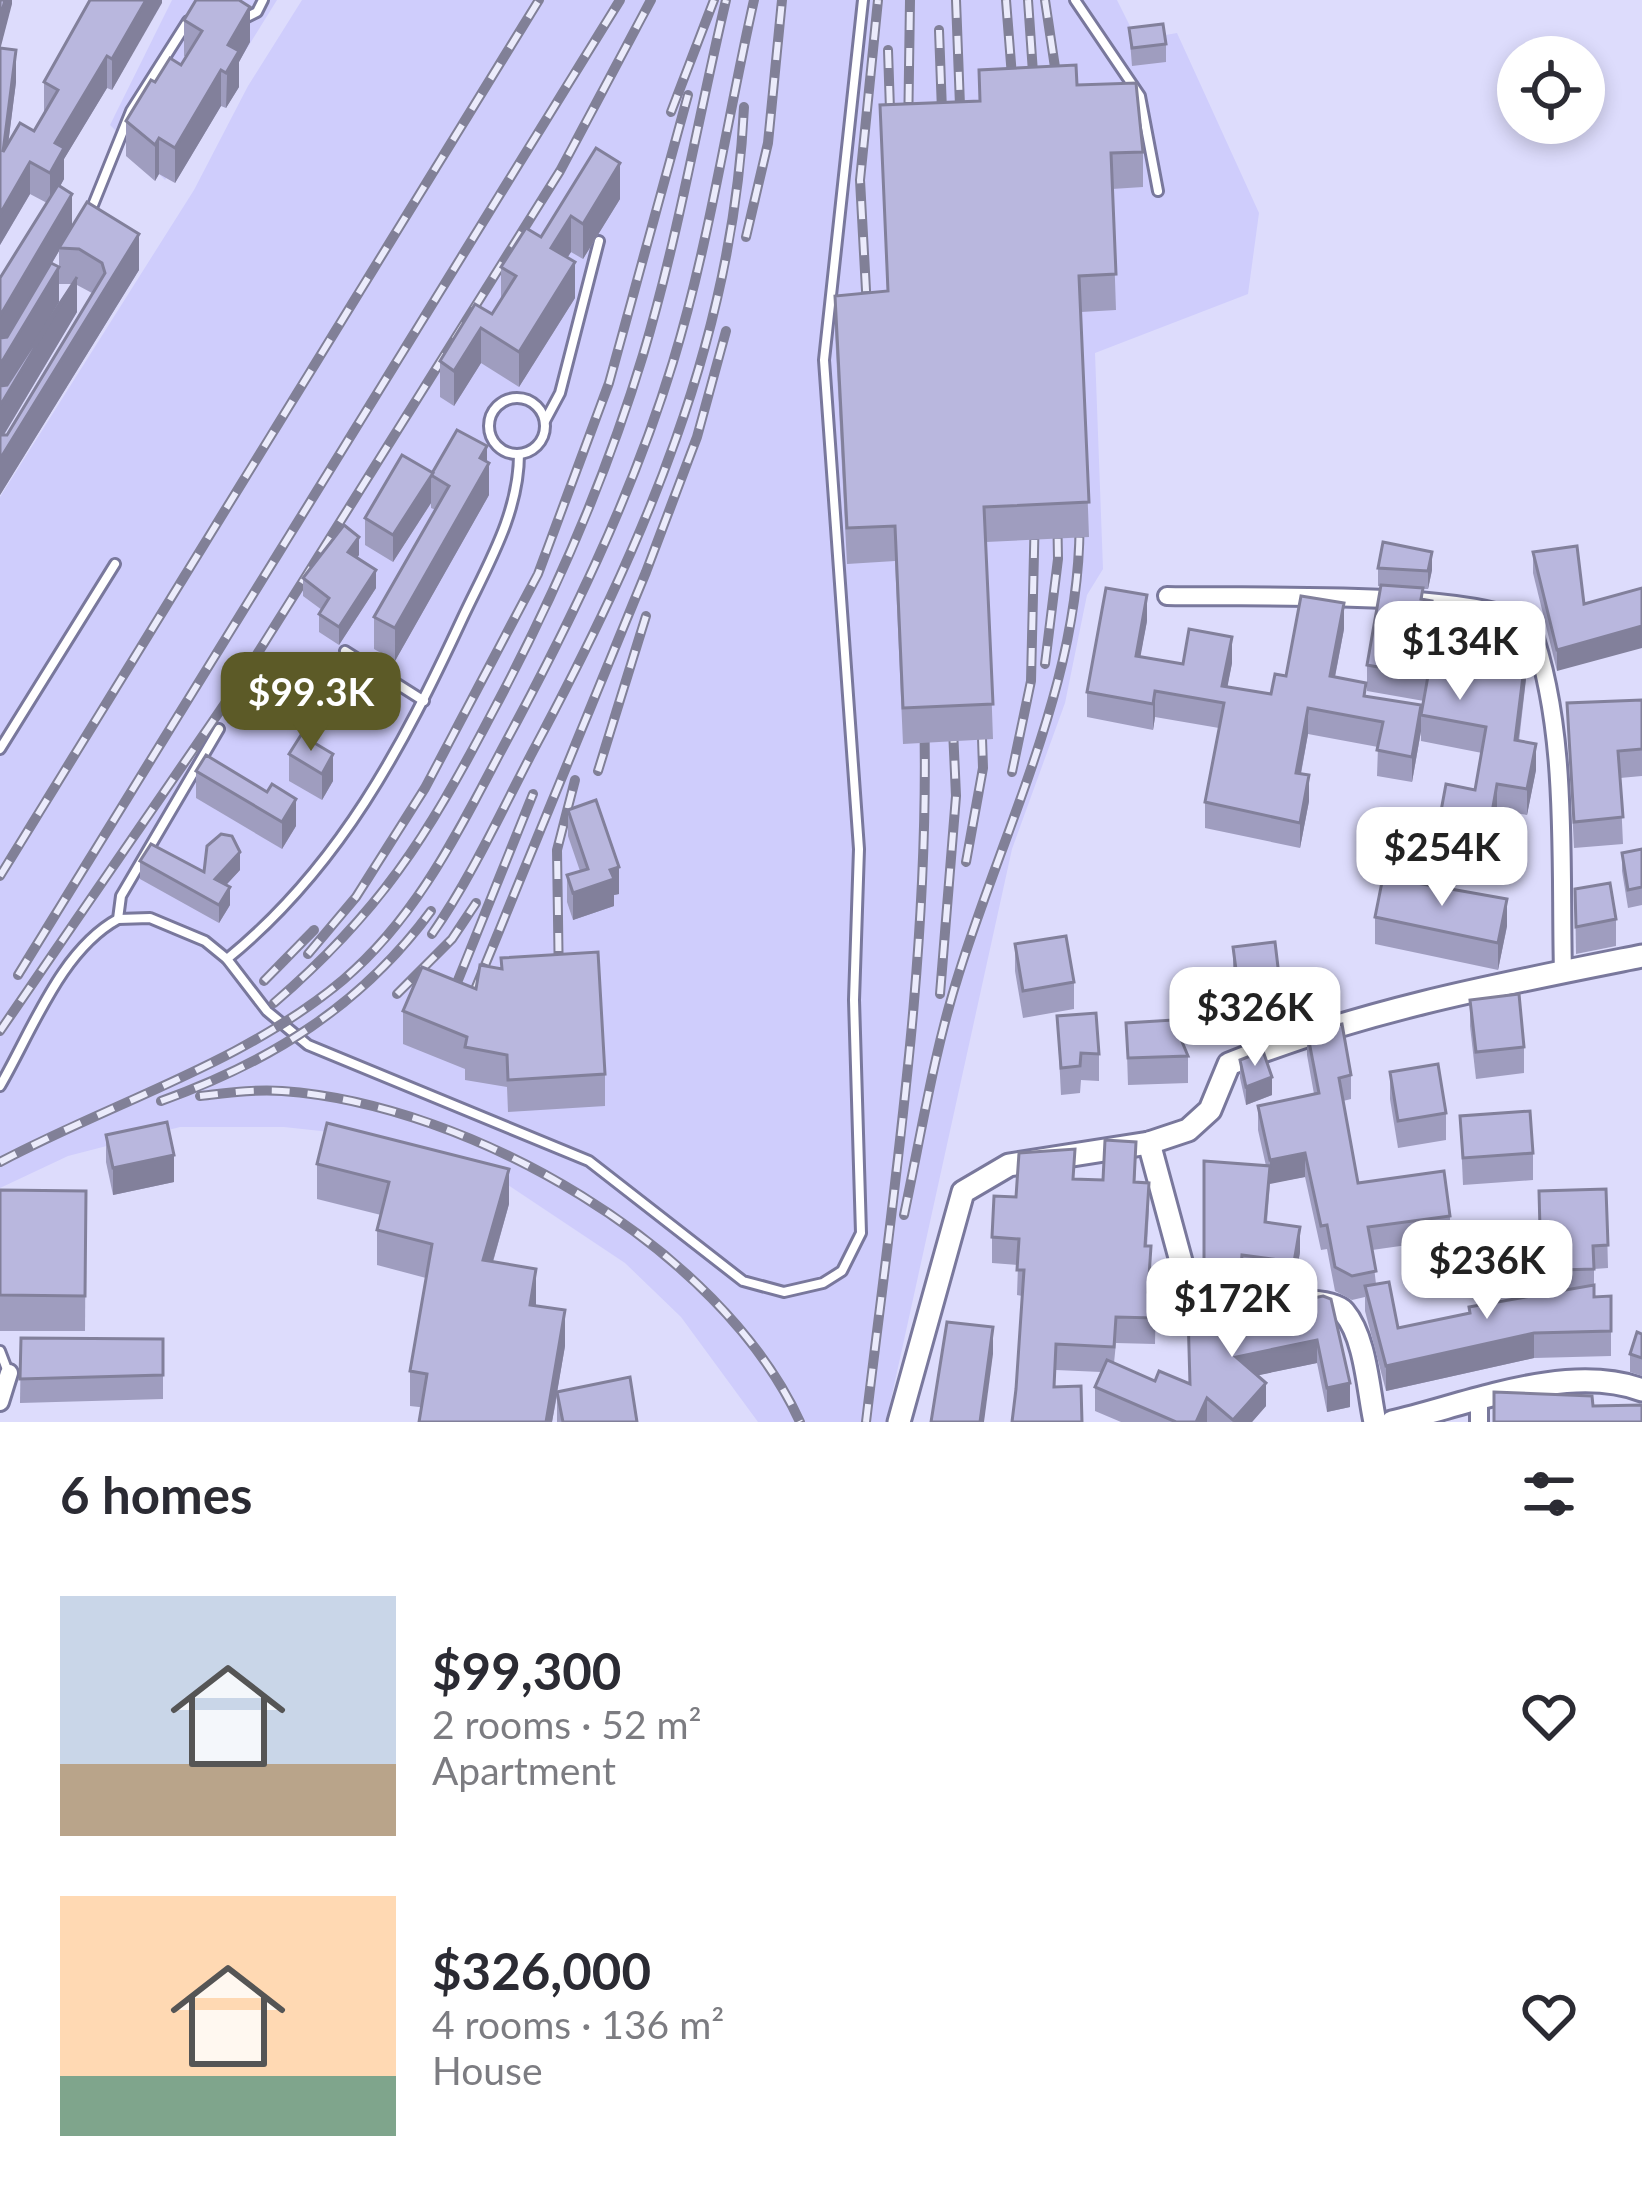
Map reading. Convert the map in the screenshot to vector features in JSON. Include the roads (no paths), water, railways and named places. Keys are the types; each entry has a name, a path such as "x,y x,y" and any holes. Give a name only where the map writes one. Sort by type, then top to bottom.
{"street":[{"path":"1167,596 1416,604 1505,611 1530,624 1543,660 1557,792 1563,972"},
{"path":"899,1422 962,1192 1009,1165 1150,1143 1188,1130 1210,1110 1229,1064 1251,1055 1412,1002 1642,956"},
{"path":"1150,1143 1195,1313 1320,1300 1342,1309 1354,1330 1375,1422"},
{"path":"0,1402 9,1373"},
{"path":"1392,1422 1479,1412 1557,1383 1626,1383 1642,1390"}],"lane":[{"path":"229,9 244,18 257,12 263,0"},
{"path":"0,1086 77,954 99,930 118,919 150,918 227,958 266,1011 298,1040 589,1161 743,1281 768,1291 803,1290 842,1271 855,1253 864,1208 854,1000 859,849 824,360 863,0"},
{"path":"1076,0 1140,97 1158,191"},
{"path":"84,226 131,111 190,19"},
{"path":"545,421 537,406 520,398 495,407 488,426 493,442 518,454 536,448 560,393 599,241"},
{"path":"227,958 261,931 322,865 399,754 505,528 519,484 518,454"},
{"path":"0,749 115,564"},
{"path":"345,651 424,700"},
{"path":"118,919 121,896 220,729"},
{"path":"0,1351 9,1373"}],"railway":[{"path":"0,876 539,0"},
{"path":"18,975 620,0"},
{"path":"0,1031 239,683 560,171 651,0"},
{"path":"671,112 714,0"},
{"path":"274,1003 344,937 398,871 445,799 536,628 595,494 643,355 726,0"},
{"path":"0,1162 221,1058 304,1009 369,956 433,873 551,656 638,463 697,273 754,0"},
{"path":"746,237 768,143 782,0"},
{"path":"868,327 860,180 878,0"},
{"path":"908,138 910,0"},
{"path":"956,0 961,132"},
{"path":"1006,0 1014,102"},
{"path":"1028,0 1035,102"},
{"path":"1045,0 1060,101"},
{"path":"939,30 943,138"},
{"path":"888,50 891,140"},
{"path":"308,954 356,897 425,788 538,574 609,383 688,95"},
{"path":"432,934 473,868 573,674 645,520 675,441 722,278 744,107"},
{"path":"472,997 646,572 697,437 726,331"},
{"path":"1045,664 1058,559 1057,503"},
{"path":"904,1215 950,1003 1057,683 1078,564 1079,503"},
{"path":"1012,772 1031,681 1035,509"},
{"path":"598,771 646,616"},
{"path":"940,994 956,796 952,707"},
{"path":"866,1422 916,976 925,797 924,708"},
{"path":"966,862 983,768 981,708"},
{"path":"559,987 557,850 575,780"},
{"path":"450,1000 533,794"},
{"path":"397,994 452,939 476,903"},
{"path":"161,1101 239,1068 311,1027 375,975 431,911"},
{"path":"264,981 314,930"},
{"path":"200,1096 272,1091 355,1102 431,1124 507,1155 582,1196 651,1244 712,1298 762,1358 800,1422"}]}
